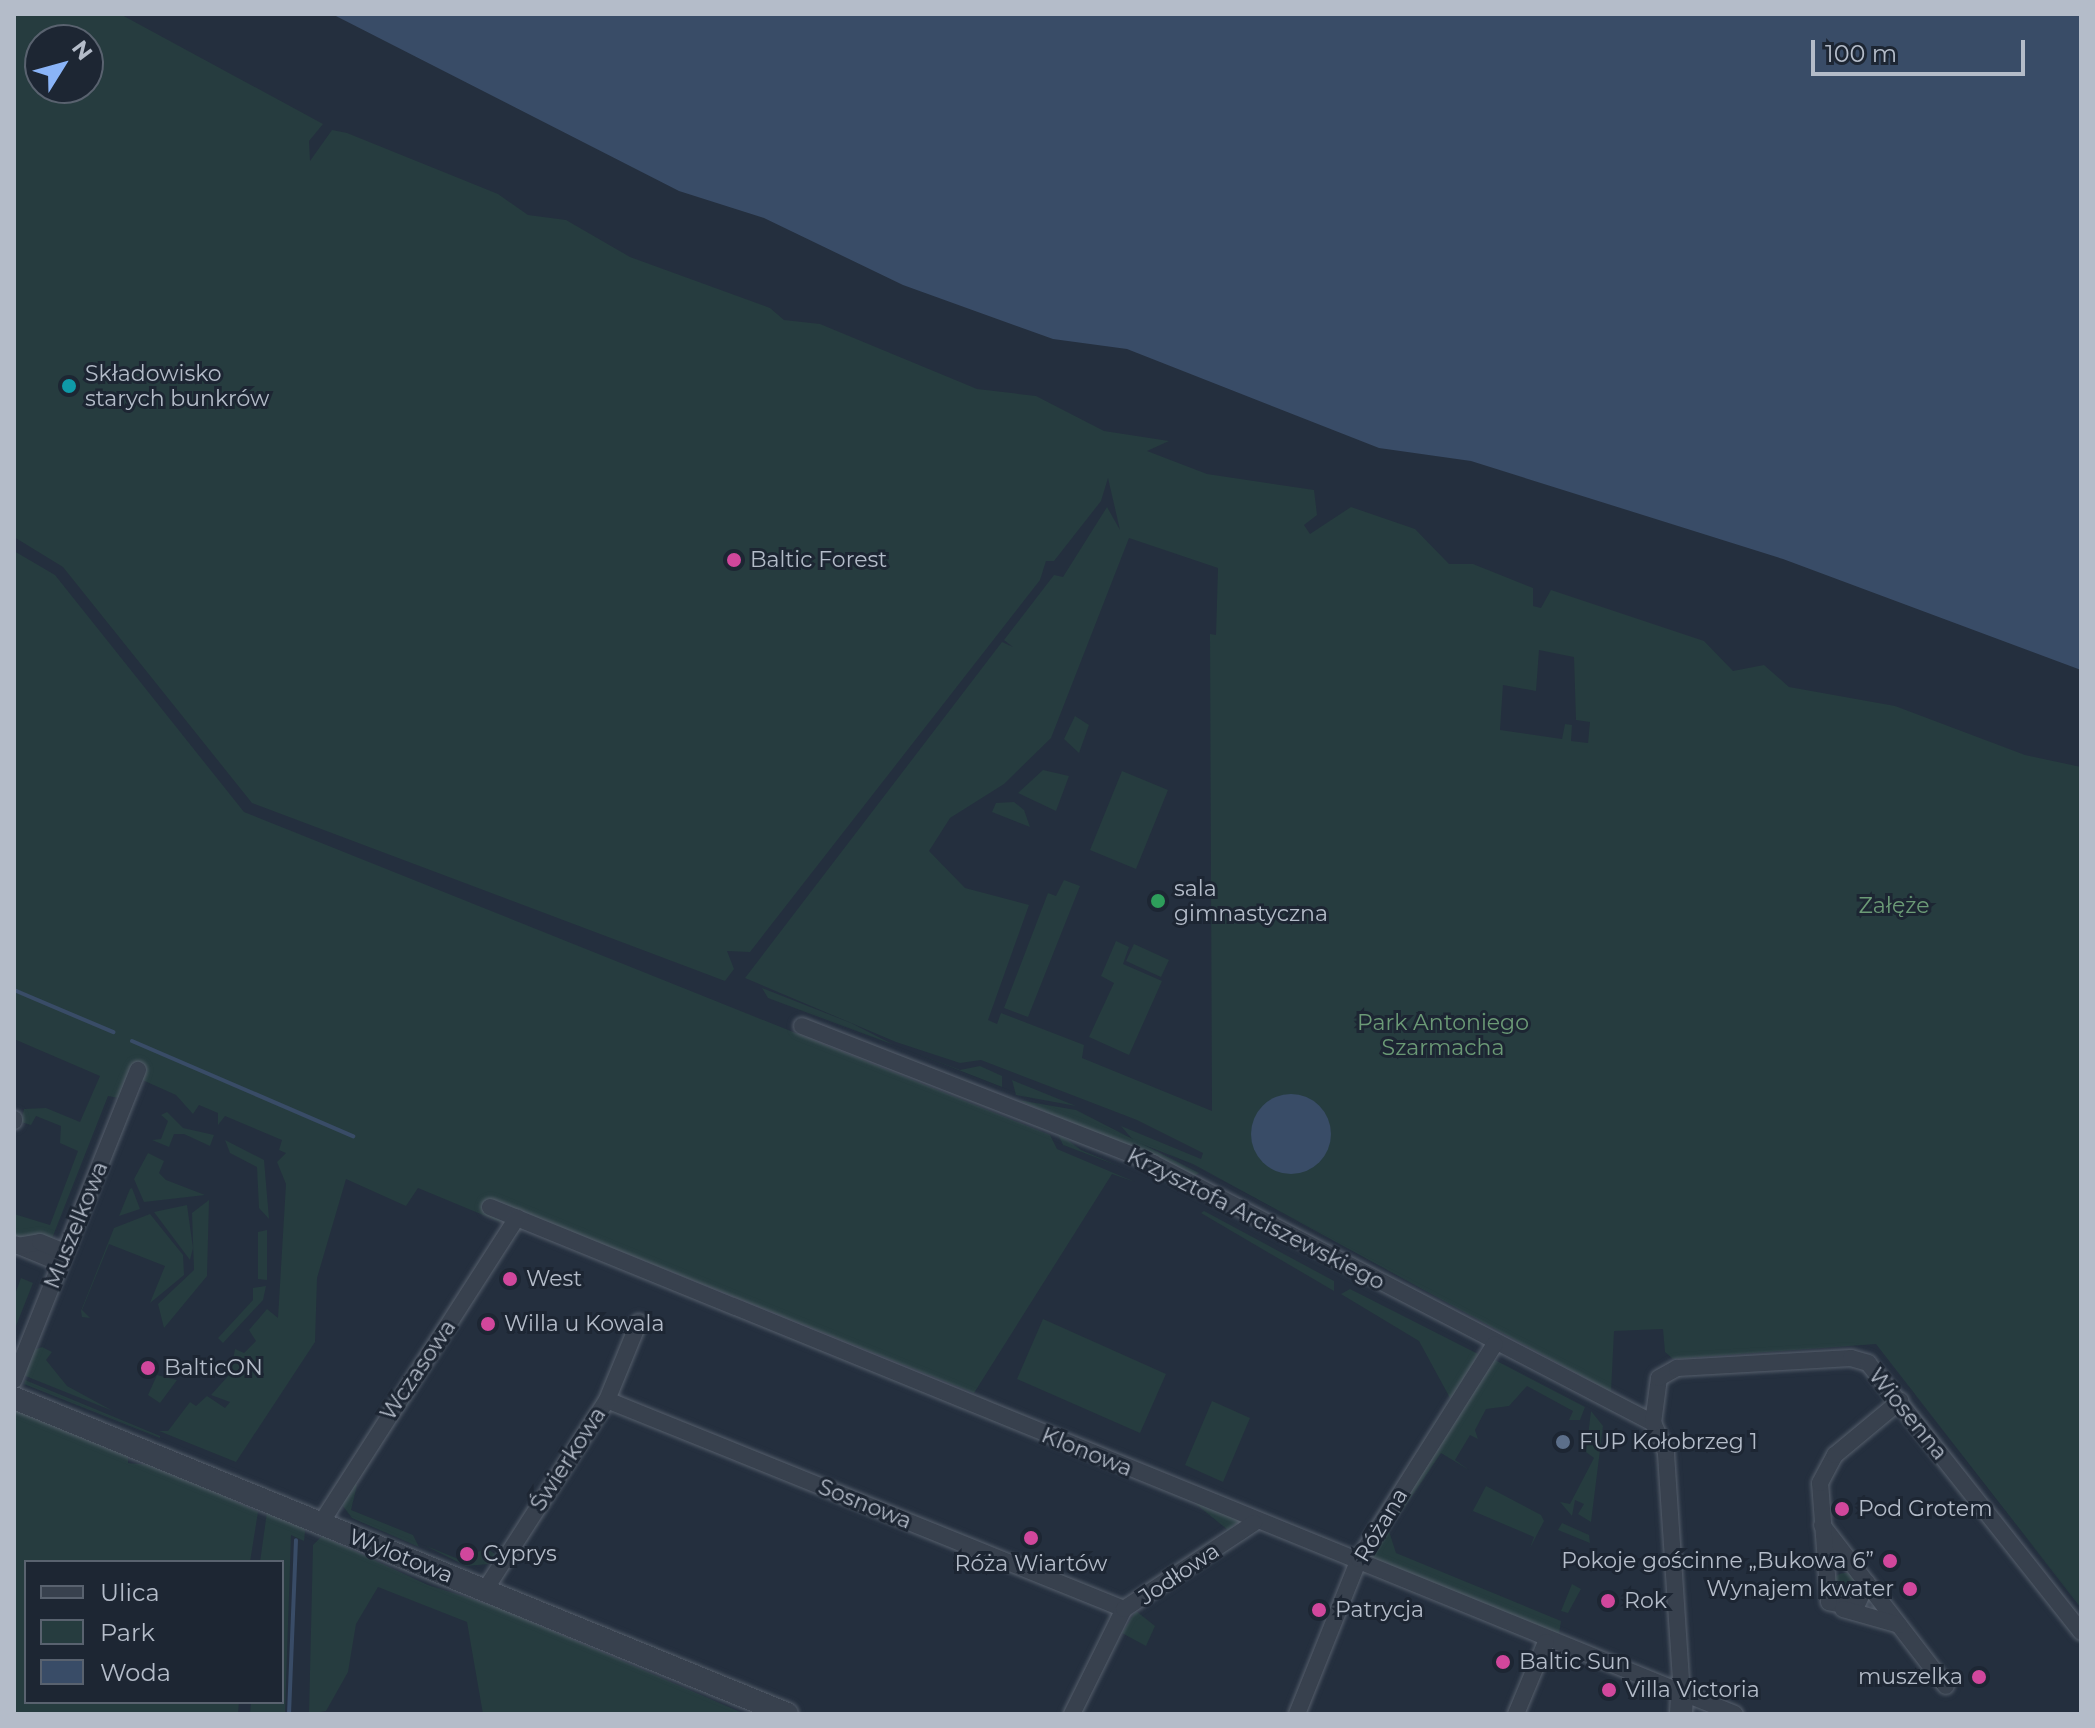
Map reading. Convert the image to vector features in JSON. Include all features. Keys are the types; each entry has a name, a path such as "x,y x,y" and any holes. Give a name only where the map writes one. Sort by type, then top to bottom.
{"street":[{"name":"Krzysztofa Arciszewskiego","path":"802,1026 1153,1163 1493,1347 1653,1423"},
{"name":"Muszelkowa","path":"14,1380 138,1070"},
{"name":"Klonowa","path":"490,1207 1546,1642 1682,1705 1735,1714"},
{"name":"Wczasowa","path":"321,1523 517,1218"},
{"path":"16,1245 40,1242 63,1258"},
{"name":"Świerkowa","path":"485,1590 607,1400 639,1322"},
{"name":"Różana","path":"1297,1714 1357,1565 1493,1347"},
{"name":"Wiosenna","path":"1653,1423 1659,1378 1677,1368 1851,1358 1872,1366 2081,1632"},
{"name":"Wylotowa","path":"14,1398 787,1714"},
{"name":"Sosnowa","path":"607,1400 1124,1609"},
{"path":"1899,1625 1842,1609 1829,1602 1824,1578 1821,1524 1825,1468 1900,1401"},
{"path":"1653,1423 1667,1465 1682,1705"},
{"name":"Jodłowa","path":"1072,1714 1124,1609 1254,1523"},
{"path":"1821,1524 1946,1686"},
{"path":"1824,1578 1838,1567 1855,1568"},
{"path":"1842,1609 1863,1601 1867,1583"},
{"path":"1516,1714 1546,1642"}],"green space":[{"path":"14,14 120,14 323,124 309,141 310,161 332,130 347,133 498,194 528,215 566,220 630,257 770,308 784,320 820,324 977,389 1036,396 1104,431 1169,441 1147,451 1207,474 1314,490 1317,515 1304,525 1310,534 1351,507 1415,529 1449,564 1473,564 1533,588 1533,606 1541,608 1551,590 1704,641 1733,671 1764,665 1789,687 1895,706 2025,755 2081,767 2081,1608 1876,1344 1673,1359 1665,1352 1663,1329 1614,1331 1611,1392 1193,1164 1134,1141 1121,1126 1201,1159 1203,1153 1137,1120 981,1060 960,1063 896,1042 745,978 1002,642 1013,647 1004,640 1054,575 1063,577 1107,507 1120,530 1108,478 1101,501 1054,561 1046,561 1040,580 750,952 727,951 734,969 725,981 252,803 63,567 14,537","holes":["1129,538 1218,568 1216,635 1210,634 1212,1111 1082,1058 1084,1045 1001,1013 997,1024 988,1020 1029,905 965,888 929,851 950,818 1004,784 1051,738","1539,650 1574,657 1576,720 1590,722 1588,743 1571,741 1572,725 1565,724 1562,739 1500,730 1503,685 1536,691"]},
{"path":"14,551 55,575 244,812 1050,1135 1057,1149 1135,1182 1112,1174 974,1393 510,1207 500,1222 418,1188 406,1206 346,1179 317,1278 315,1342 236,1462 159,1431 168,1431 190,1402 196,1406 207,1396 225,1408 230,1402 211,1395 229,1375 222,1367 231,1370 235,1349 244,1353 256,1341 249,1330 267,1309 278,1318 286,1184 277,1162 286,1153 279,1150 282,1140 225,1116 218,1125 218,1113 199,1105 193,1114 176,1095 129,1074 119,1098 108,1096 51,1241 14,1236 14,1214 50,1225 78,1151 60,1143 61,1126 36,1116 31,1125 21,1122 24,1109 46,1108 80,1122 100,1076 14,1039"},
{"path":"1075,716 1089,725 1079,753 1064,739"},
{"path":"1043,770 1069,776 1056,811 1018,793"},
{"path":"1122,771 1168,790 1136,869 1090,850"},
{"path":"1014,802 1024,810 1030,827 992,812 996,803"},
{"path":"1064,880 1080,886 1028,1017 1004,1008 1048,893 1056,896"},
{"path":"1116,941 1129,947 1123,964 1162,981 1129,1055 1089,1037 1114,983 1101,976"},
{"path":"1134,944 1169,960 1161,977 1126,961"},
{"path":"762,988 851,1023 894,1045 768,998"},
{"path":"905,1049 960,1070 980,1066 1002,1076 1002,1087"},
{"path":"1012,1080 1076,1106 1016,1095"},
{"path":"1018,1100 1076,1110 1199,1173 1194,1176"},
{"path":"167,1112 183,1128 214,1135 210,1146 184,1134 174,1134 169,1147 152,1140 161,1139 168,1121 161,1115"},
{"path":"1057,1132 1081,1150 1121,1167 1063,1145"},
{"path":"225,1140 264,1160 269,1219 259,1208 257,1167 230,1153"},
{"path":"148,1153 164,1161 159,1173 166,1180 205,1195 144,1202 134,1179"},
{"path":"130,1189 140,1209 119,1216"},
{"path":"209,1200 207,1276 164,1328 158,1304 194,1270 192,1213"},
{"path":"187,1205 193,1248 190,1260 154,1212"},
{"path":"1204,1211 1334,1281 1334,1291 1201,1213"},
{"path":"150,1214 183,1255 184,1275 150,1303 165,1266 109,1244 82,1310 90,1318 82,1317 81,1311 114,1228"},
{"path":"267,1230 267,1280 258,1279 258,1232"},
{"path":"21,1278 33,1283 14,1331 14,1297"},
{"path":"266,1286 263,1300 223,1343 218,1338 253,1300 253,1288"},
{"path":"1350,1289 1478,1354 1457,1395 1450,1398 1419,1341 1341,1294"},
{"path":"1043,1319 1166,1374 1140,1433 1017,1379"},
{"path":"42,1347 52,1352 46,1360 67,1386 113,1411 23,1375 33,1350"},
{"path":"1493,1359 1585,1407 1580,1420 1569,1420 1573,1411 1527,1386 1509,1406 1486,1409 1475,1430 1478,1439 1470,1435 1455,1460 1469,1470 1441,1453 1393,1524 1388,1520"},
{"path":"157,1375 177,1380 160,1403 148,1395"},
{"path":"25,1380 160,1436 160,1438 24,1384"},
{"path":"1212,1401 1250,1418 1223,1482 1185,1465"},
{"path":"14,1405 128,1456 128,1463 162,1466 258,1512 250,1560 24,1560 24,1704 239,1704 238,1714 14,1714"},
{"path":"1591,1411 1603,1426 1591,1522 1578,1514 1584,1504 1575,1500 1572,1516 1560,1502 1570,1504 1594,1458 1586,1452"},
{"path":"351,1482 357,1485 351,1510 413,1535 419,1547 352,1518 343,1506"},
{"path":"1486,1486 1541,1515 1544,1521 1530,1548 1534,1537 1473,1511 1467,1522"},
{"path":"1186,1496 1243,1519 1228,1530"},
{"path":"267,1512 304,1523 304,1541 291,1535 285,1714 250,1714 251,1704 284,1704 284,1560 260,1560"},
{"path":"1386,1522 1396,1553 1561,1621 1559,1634 1369,1558"},
{"path":"1562,1523 1589,1535 1590,1543 1558,1530"},
{"path":"322,1536 428,1585 497,1607 745,1714 483,1714 467,1622 378,1587 356,1624 348,1672 326,1711 309,1714 313,1545"},
{"path":"424,1545 461,1560 486,1548 495,1554 489,1564 466,1566"},
{"path":"1845,1573 1855,1577 1859,1587 1855,1597 1845,1601 1835,1597 1831,1587 1835,1577"},
{"path":"1572,1584 1581,1589 1568,1613 1561,1611"},
{"path":"1136,1611 1155,1626 1146,1646 1122,1633"}],"water":[{"path":"332,14 2081,14 2081,670 1783,559 1471,461 1379,448 1127,349 1053,339 903,285 764,218 679,191"},
{"path":"1291,1094 1306,1097 1319,1106 1328,1119 1331,1134 1328,1149 1319,1162 1306,1171 1291,1174 1276,1171 1263,1162 1254,1149 1251,1134 1254,1119 1263,1106 1276,1097"}],"waterway":[{"path":"14,990 113,1032"},
{"path":"132,1041 353,1136"},
{"path":"289,1714 296,1540"}],"place":[{"name":"Składowisko starych bunkrów","path":"69,386"},
{"name":"Baltic Forest","path":"734,560"},
{"name":"sala gimnastyczna","path":"1158,901"},
{"name":"West","path":"510,1279"},
{"name":"Willa u Kowala","path":"488,1324"},
{"name":"BalticON","path":"148,1368"},
{"name":"FUP Kołobrzeg 1","path":"1563,1442"},
{"name":"Pod Grotem","path":"1842,1509"},
{"name":"Róża Wiartów","path":"1031,1538"},
{"name":"Cyprys","path":"467,1554"},
{"name":"Pokoje gościnne „Bukowa 6”","path":"1890,1561"},
{"name":"Wynajem kwater","path":"1910,1589"},
{"name":"Rok","path":"1608,1601"},
{"name":"Patrycja","path":"1319,1610"},
{"name":"Baltic Sun","path":"1503,1662"},
{"name":"muszelka","path":"1979,1677"},
{"name":"Villa Victoria","path":"1609,1690"}],"park label":[{"name":"Załęże","path":"1894,906"},
{"name":"Park Antoniego Szarmacha","path":"1443,1034"}]}
